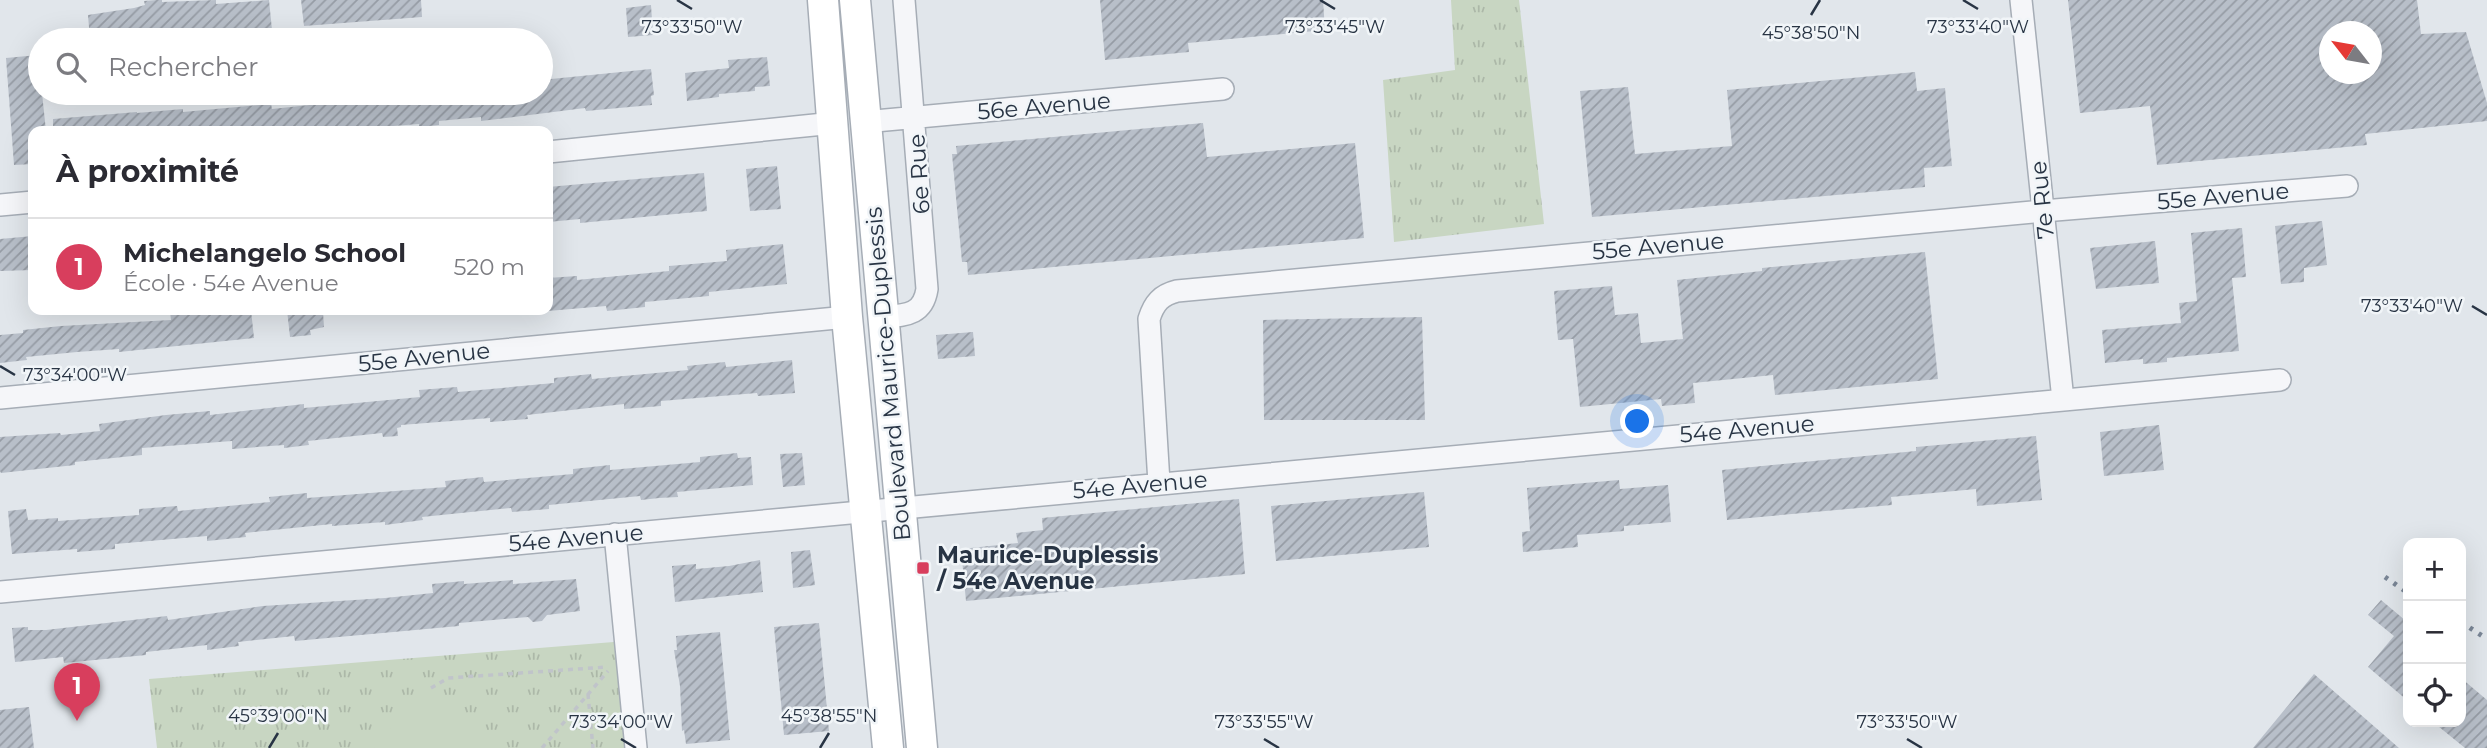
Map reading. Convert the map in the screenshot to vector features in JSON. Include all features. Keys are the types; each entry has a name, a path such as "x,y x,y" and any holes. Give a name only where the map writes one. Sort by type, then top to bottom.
{"street":[{"name":"Boulevard Maurice-Duplessis","path":"823,0 847,317 888,748"},
{"name":"Boulevard Maurice-Duplessis","path":"855,0 922,748"},
{"name":"6e Rue","path":"884,317 910,315 917,311 927,289 904,0"},
{"name":"7e Rue","path":"2021,0 2063,400"},
{"name":"56e Avenue","path":"864,122 1223,89"},
{"path":"553,151 834,123"},
{"name":"55e Avenue","path":"1159,484 1149,319 1158,300 1167,293 2043,211 2347,186"},
{"path":"0,205 28,202"},
{"name":"55e Avenue","path":"0,398 847,317"},
{"name":"54e Avenue","path":"0,592 2280,380"},
{"path":"614,534 636,748"}],"path":[{"path":"430,688 448,678 611,667 542,748"},
{"path":"588,693 593,748"}],"green space":[{"path":"1451,0 1519,0 1544,224 1394,242 1383,80 1455,70"},
{"path":"626,641 636,748 157,748 149,679"},
{"path":"427,685 431,688 501,748 374,748"}],"building":[{"path":"216,0 216,4 269,0 272,28 89,28 88,15 134,8 145,5 144,1"},
{"path":"301,0 421,0 422,17 304,26"},
{"path":"1100,0 1323,0 1325,30 1188,43 1189,52 1105,60"},
{"path":"2068,0 2417,0 2421,34 2466,32 2487,103 2487,121 2365,134 2367,145 2157,165 2150,106 2080,113"},
{"path":"651,5 653,35 628,37 626,8"},
{"path":"28,56 28,105 43,105 45,126 28,126 28,164 14,165 6,58"},
{"path":"767,57 770,86 755,87 755,91 719,94 719,97 687,101 685,73 729,68 728,60"},
{"path":"651,69 654,95 651,96 652,105 586,111 585,108 481,121 481,117 439,121 439,125 429,126 53,126 53,119 260,105 271,105 272,109 310,105 553,105 553,79"},
{"path":"1915,72 1917,91 1945,88 1952,166 1924,168 1925,187 1592,217 1580,91 1628,87 1635,154 1732,146 1727,90"},
{"path":"1203,123 1207,157 1355,143 1364,238 968,275 967,262 962,262 952,154 957,154 956,146"},
{"path":"777,166 781,209 750,211 746,169"},
{"path":"704,173 707,211 580,223 580,219 553,222 553,187"},
{"path":"2322,221 2327,265 2304,268 2304,282 2281,284 2275,226"},
{"path":"2242,228 2246,277 2232,278 2239,351 2167,358 2167,362 2143,364 2143,359 2105,363 2102,330 2181,323 2179,303 2197,301 2191,233"},
{"path":"28,236 28,270 0,271 0,239"},
{"path":"2155,241 2159,283 2096,289 2090,248"},
{"path":"783,244 787,284 645,302 645,307 607,311 606,306 553,311 553,278 577,276 577,280 669,271 669,266 727,261 726,250"},
{"path":"1925,252 1938,379 1775,395 1773,375 1693,383 1695,403 1662,406 1661,399 1580,407 1573,339 1558,340 1554,291 1612,286 1615,315 1638,313 1641,343 1683,339 1677,280 1762,271 1762,268"},
{"path":"170,315 252,315 254,338 119,352 119,349 26,357 27,360 0,363 0,335 61,326 171,320"},
{"path":"288,315 323,315 324,327 310,330 311,335 290,337"},
{"path":"1422,317 1425,420 1264,420 1263,320"},
{"path":"973,332 975,356 938,359 936,335"},
{"path":"792,360 795,393 758,396 757,393 661,401 661,406 624,409 624,404 527,415 528,419 490,422 490,418 401,425 397,428 398,436 383,437 382,433 308,441 309,445 284,448 284,445 232,449 232,441 142,448 142,455 75,462 75,465 0,471 0,437 100,431 99,424 166,415 210,411 210,415 304,404 304,408 420,397 419,390 457,387 458,392 554,383 554,378 591,374 592,379 688,370 687,366 725,362 726,367"},
{"path":"2159,425 2164,470 2104,476 2100,432"},
{"path":"2036,436 2042,500 1977,506 1976,489 1891,497 1892,505 1727,520 1722,470"},
{"path":"737,453 738,458 751,457 753,485 677,492 678,497 641,500 640,496 549,505 549,509 512,512 511,508 422,517 423,520 385,525 385,522 332,524 245,533 246,537 207,541 207,536 115,544 115,549 12,554 8,511 26,509 28,520 58,518 58,521 139,515 139,509 177,506 178,511 270,502 269,497 307,493 307,498 446,487 445,481 483,477 484,482 573,474 573,469 610,465 610,470 700,462 700,457"},
{"path":"802,453 805,485 783,487 780,454"},
{"path":"1619,480 1620,489 1668,485 1671,522 1624,526 1624,531 1577,535 1578,547 1523,552 1522,532 1530,531 1527,488"},
{"path":"1424,492 1429,547 1276,561 1271,506"},
{"path":"1239,499 1245,574 966,601 961,549 1018,543 1016,533 1043,530 1042,518"},
{"path":"810,550 815,585 793,588 791,552"},
{"path":"760,560 763,592 675,602 672,566 696,564 696,569"},
{"path":"576,579 580,611 547,615 542,621 533,622 528,617 295,641 294,636 238,642 239,646 207,650 207,645 146,652 146,655 64,663 63,657 15,662 12,628 46,630 167,616 168,620 263,606 385,598 433,593 432,584 464,581 464,584 513,580 513,584"},
{"path":"2381,600 2403,618 2403,697 2368,667 2394,636 2368,615"},
{"path":"819,623 829,731 784,735 774,627"},
{"path":"720,632 730,740 686,744 684,730 682,731 680,686 674,650 677,650 676,636"},
{"path":"2314,674 2399,748 2253,748"},
{"path":"2466,682 2487,700 2487,748 2465,748 2439,727 2466,727"},
{"path":"29,707 34,748 0,748 0,710"}],"railway":[{"path":"2385,577 2403,590"},
{"path":"2466,625 2487,639"}],"place":[{"name":"Maurice-Duplessis / 54e Avenue","path":"923,568"},
{"name":"Michelangelo School","path":"77,721"}]}
